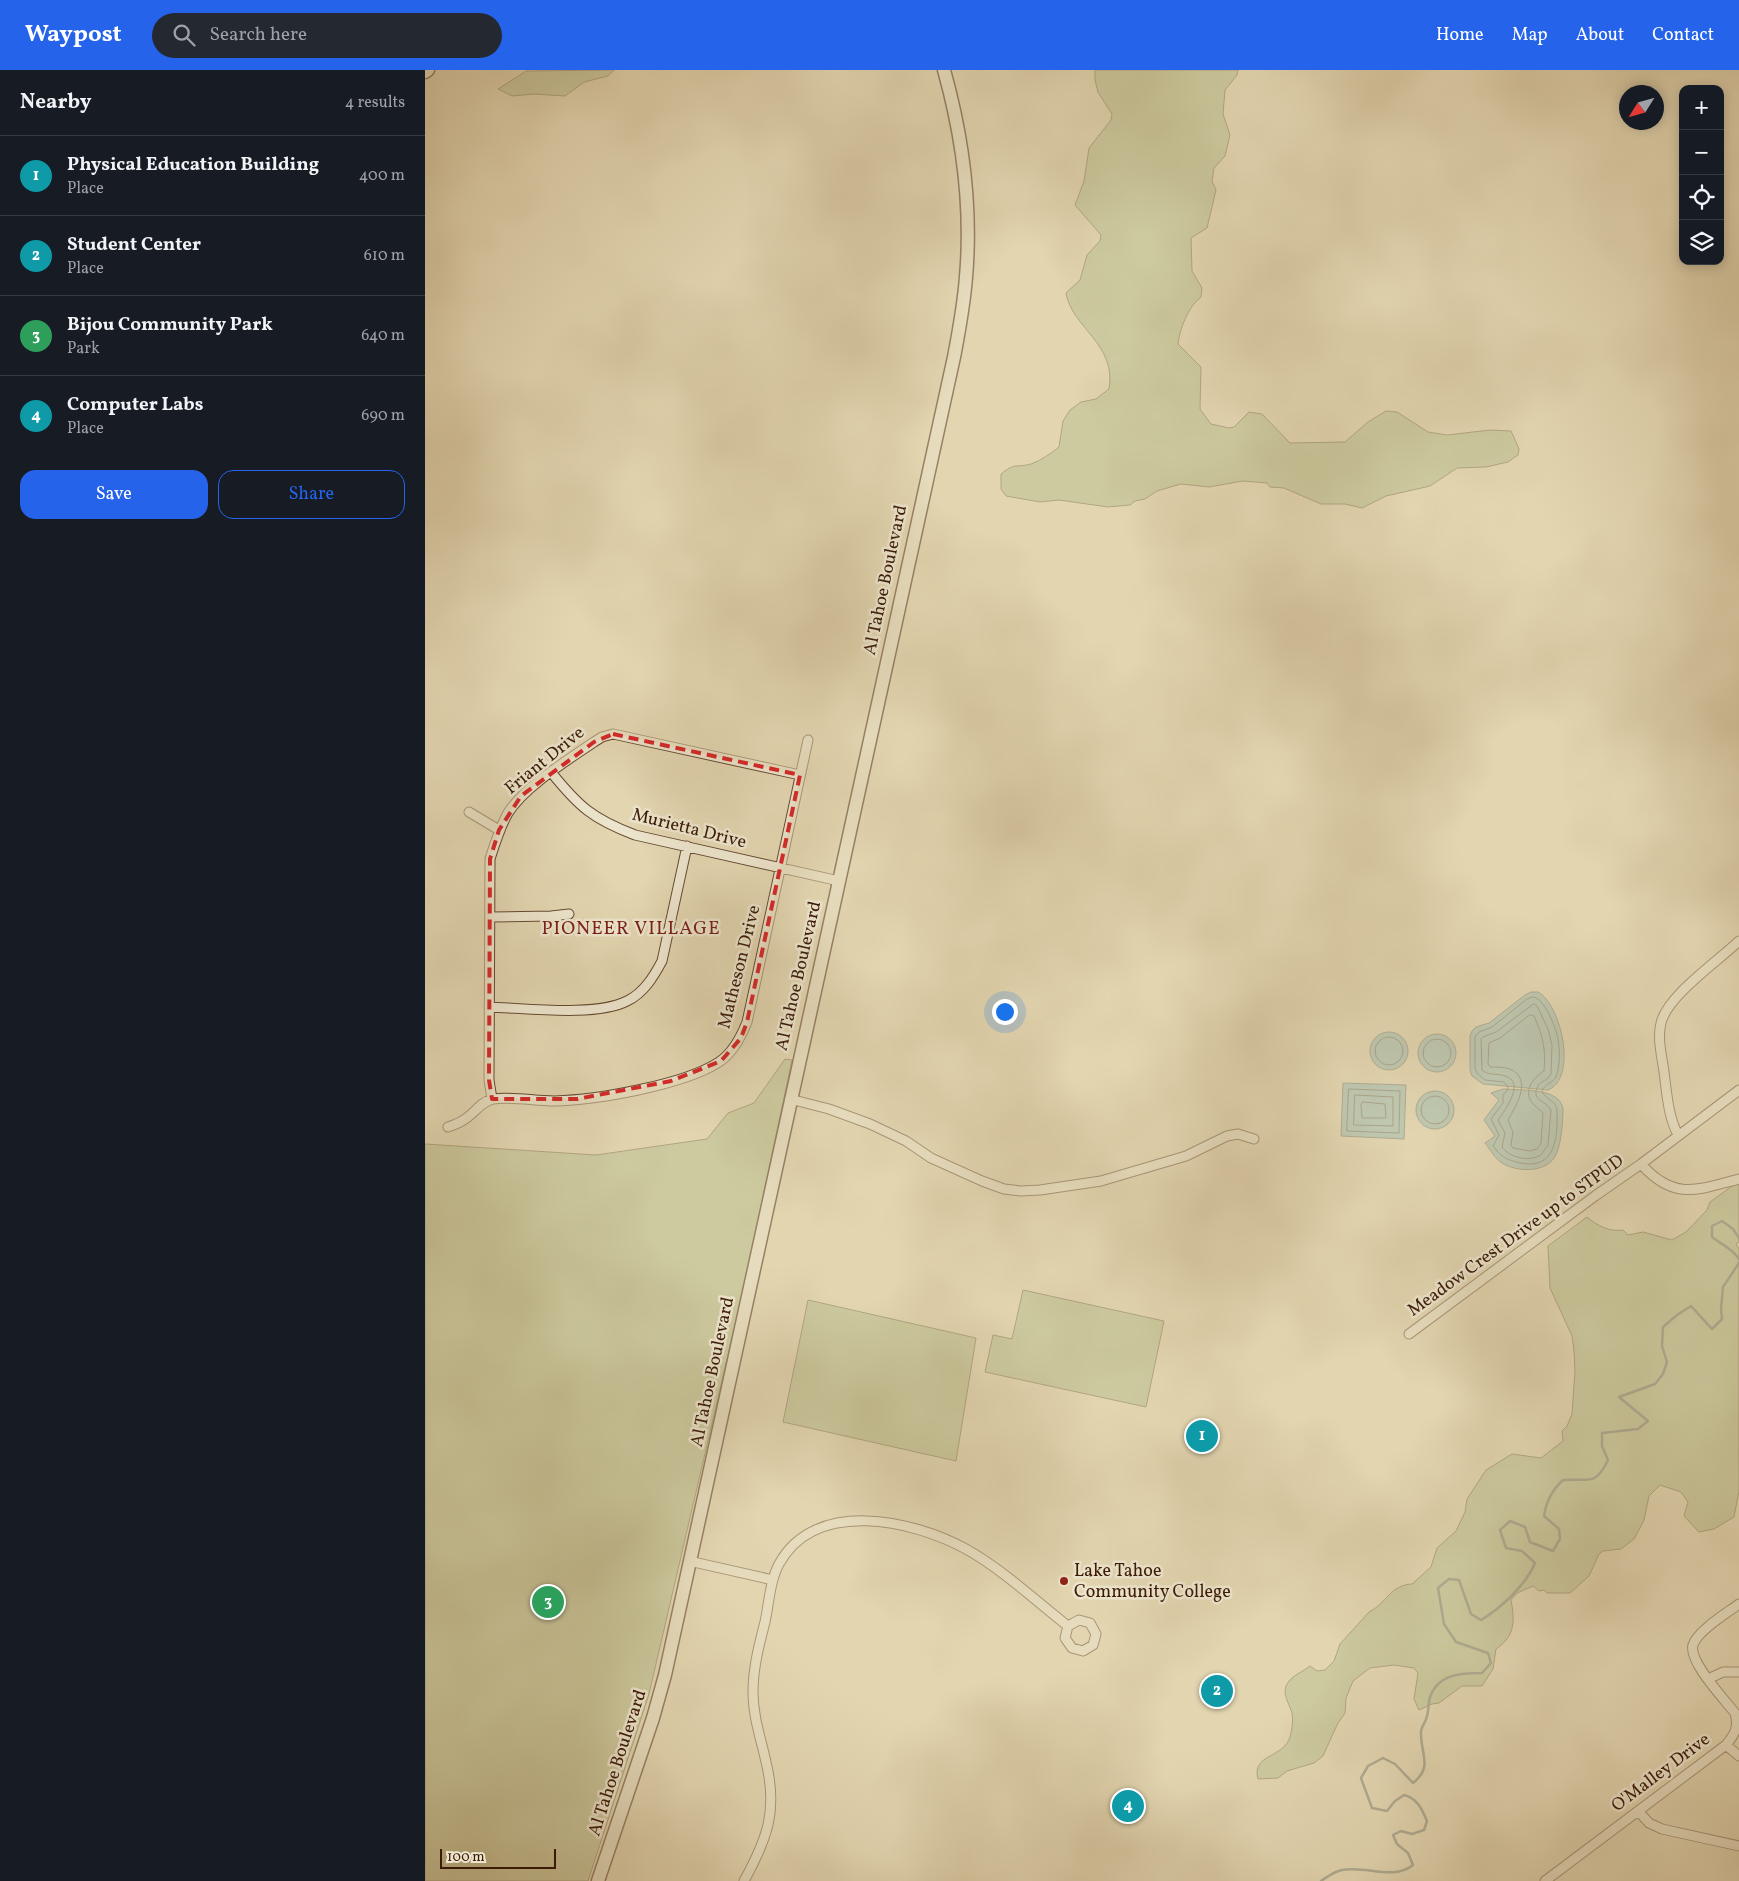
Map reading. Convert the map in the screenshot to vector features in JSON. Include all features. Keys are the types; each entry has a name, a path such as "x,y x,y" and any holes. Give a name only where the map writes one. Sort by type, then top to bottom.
{"main road":[{"name":"Al Tahoe Boulevard","path":"598,1881 659,1697 954,357 966,279 969,225 967,191 959,132 943,70"}],"street":[{"name":"Friant Drive","path":"492,1099 489,1080 490,859 499,830 521,796 594,742 613,734 800,774"},
{"name":"Matheson Drive","path":"492,1099 555,1101 600,1096 671,1081 708,1069 721,1061 732,1050 741,1038 747,1022 807,740"},
{"name":"Murietta Drive","path":"551,772 576,802 593,816 613,827 635,835 839,881"},
{"path":"469,812 499,830"},
{"path":"489,1007 591,1010 612,1007 629,1001 643,990 654,977 662,961 687,846"},
{"path":"489,917 569,914"},
{"path":"1678,1135 1668,1106 1659,1035 1661,1022 1665,1011 1676,996 1739,941"},
{"name":"Meadow Crest Drive up to STPUD","path":"1409,1334 1739,1090"},
{"path":"448,1127 464,1120 476,1109 492,1099"},
{"path":"790,1099 829,1109 871,1124 906,1141 931,1158 982,1181 1004,1189 1021,1191 1101,1181 1186,1156 1227,1136 1238,1134 1254,1139"},
{"path":"1641,1164 1659,1182 1685,1190 1705,1188 1739,1179"},
{"path":"744,1881 760,1852 769,1818 770,1782 756,1727 753,1693 757,1656 773,1580 779,1564 799,1539 811,1531 842,1522 877,1522 924,1531 966,1549 987,1562 1068,1626"},
{"path":"689,1561 773,1580"},
{"name":"O'Malley Drive","path":"1548,1880 1726,1744 1735,1734 1738,1723 1735,1712 1694,1659 1692,1645 1700,1633 1739,1604"},
{"path":"1708,1679 1723,1672 1739,1672"},
{"path":"1726,1744 1739,1756"},
{"path":"1638,1811 1649,1823 1662,1829 1739,1846"}],"highlighted area":[{"path":"613,734 800,775 747,1022 741,1038 721,1061 671,1081 577,1099 492,1099 489,1080 490,859 499,830 521,796 594,742"}],"green space":[{"path":"614,70 608,76 584,82 565,96 534,94 512,96 498,89 526,71"},
{"path":"1095,70 1238,70 1237,75 1225,90 1223,114 1230,135 1225,156 1214,168 1212,181 1216,190 1207,228 1191,238 1192,271 1202,288 1201,297 1192,306 1185,318 1178,344 1201,367 1200,409 1211,424 1229,428 1234,427 1249,412 1262,414 1290,443 1345,442 1368,422 1386,411 1397,412 1428,432 1447,435 1490,430 1511,431 1519,449 1518,455 1508,462 1486,467 1457,468 1430,486 1386,496 1362,508 1345,504 1321,504 1284,488 1270,487 1267,483 1243,481 1209,487 1181,484 1157,491 1145,499 1135,501 1130,505 1108,507 1059,500 1040,502 1006,496 1001,489 1001,474 1013,467 1031,464 1046,457 1059,447 1063,421 1070,410 1081,402 1096,399 1109,389 1110,373 1107,360 1093,337 1076,316 1066,293 1080,280 1087,255 1100,241 1101,235 1075,205 1084,181 1089,148 1111,120 1112,114 1098,92"},
{"path":"785,1059 792,1060 747,1273 649,1694 588,1881 425,1881 425,1144 596,1155 707,1139 728,1113 754,1103"},
{"path":"1739,1181 1739,1242 1736,1244 1739,1249 1739,1491 1734,1517 1714,1529 1699,1532 1684,1516 1688,1502 1681,1492 1660,1485 1649,1496 1644,1520 1634,1539 1621,1549 1603,1551 1599,1554 1589,1576 1570,1593 1547,1593 1544,1590 1539,1591 1533,1586 1517,1593 1511,1600 1513,1622 1510,1634 1496,1649 1493,1669 1482,1686 1462,1686 1439,1703 1419,1710 1414,1699 1418,1673 1414,1668 1394,1665 1370,1668 1353,1681 1346,1698 1345,1713 1337,1725 1323,1756 1314,1763 1287,1771 1278,1778 1258,1779 1257,1771 1259,1765 1263,1760 1287,1744 1290,1737 1292,1716 1285,1691 1291,1679 1310,1666 1317,1671 1325,1670 1334,1661 1340,1644 1369,1612 1393,1591 1412,1584 1431,1567 1437,1548 1456,1531 1465,1512 1467,1499 1486,1470 1512,1454 1541,1458 1563,1441 1562,1431 1567,1426 1572,1414 1575,1371 1574,1351 1572,1336 1550,1288 1548,1246 1587,1217 1604,1228 1623,1230 1628,1235 1643,1232 1672,1240 1686,1232 1707,1210 1710,1202"},
{"path":"1023,1290 1164,1321 1146,1407 985,1372 993,1335 1012,1339"},
{"path":"808,1300 976,1338 956,1461 783,1422"}],"water":[{"path":"1531,992 1538,992 1546,999 1559,1025 1564,1057 1562,1071 1557,1083 1548,1090 1483,1084 1472,1076 1470,1070 1470,1036 1472,1031 1476,1027 1489,1023"},
{"path":"1389,1032 1402,1038 1408,1051 1402,1064 1389,1070 1376,1064 1370,1051 1376,1038"},
{"path":"1437,1034 1450,1040 1456,1053 1450,1066 1437,1072 1424,1066 1418,1053 1424,1040"},
{"path":"1343,1083 1406,1085 1404,1139 1341,1136"},
{"path":"1503,1089 1530,1090 1550,1094 1559,1100 1563,1109 1561,1135 1554,1158 1544,1166 1529,1170 1508,1166 1497,1159 1485,1143 1495,1136 1484,1120 1499,1100 1491,1093"},
{"path":"1435,1091 1448,1097 1454,1110 1448,1123 1435,1129 1422,1123 1416,1110 1422,1097"}],"waterway":[{"path":"1739,1238 1733,1229 1722,1221 1712,1226 1712,1237 1730,1249 1739,1259"},
{"path":"1321,1881 1342,1870 1360,1869 1397,1872 1413,1865 1408,1853 1397,1844 1393,1835 1401,1831 1412,1834 1424,1830 1427,1821 1421,1808 1416,1801 1404,1795 1395,1801 1387,1811 1372,1808 1361,1778 1368,1766 1383,1758 1395,1764 1413,1783 1423,1772 1425,1760 1421,1732 1428,1711 1429,1699 1434,1689 1444,1679 1451,1676 1482,1673 1491,1663 1488,1653 1456,1642 1444,1624 1438,1588 1449,1579 1459,1580 1471,1614 1481,1620 1497,1609 1519,1588 1526,1580 1535,1563 1522,1551 1506,1548 1500,1530 1510,1521 1525,1527 1530,1542 1553,1551 1560,1539 1559,1529 1544,1516 1546,1506 1553,1492 1563,1480 1585,1480 1595,1478 1599,1474 1608,1460 1602,1446 1602,1433 1638,1429 1648,1421 1619,1397 1655,1384 1663,1374 1667,1362 1662,1346 1663,1327 1677,1315 1691,1306 1712,1329 1722,1319 1723,1287 1739,1263"}],"place":[{"name":"Physical Education Building","path":"1202,1436"},
{"name":"Lake Tahoe Community College","path":"1064,1581"},
{"name":"Bijou Community Park","path":"548,1602"},
{"name":"Student Center","path":"1217,1691"},
{"name":"Computer Labs","path":"1128,1806"}],"district":[{"name":"PIONEER VILLAGE","path":"631,929"}]}
